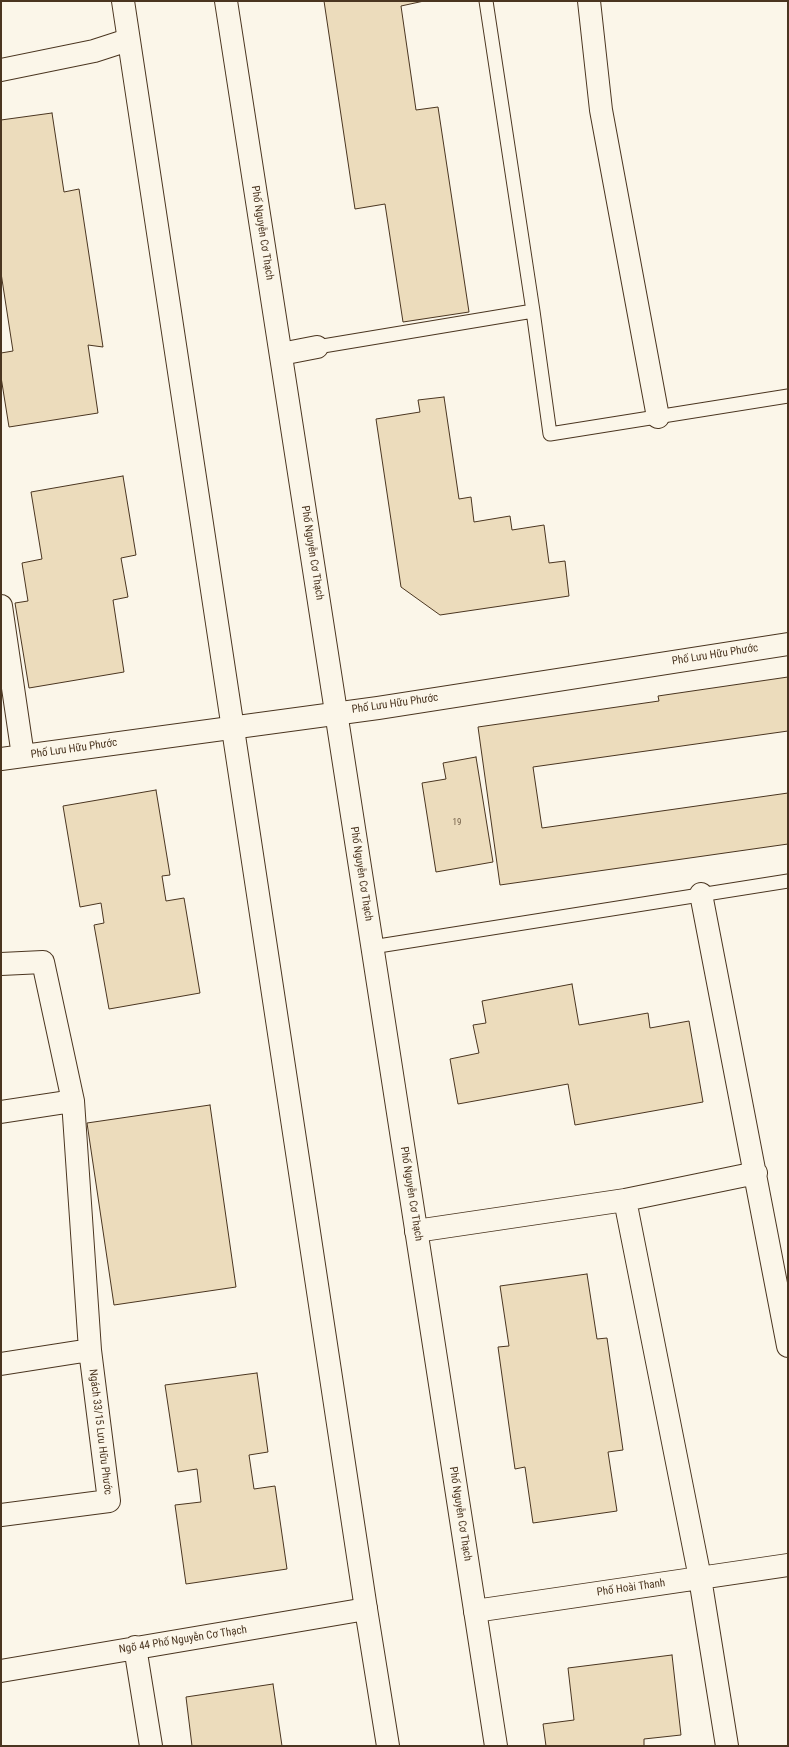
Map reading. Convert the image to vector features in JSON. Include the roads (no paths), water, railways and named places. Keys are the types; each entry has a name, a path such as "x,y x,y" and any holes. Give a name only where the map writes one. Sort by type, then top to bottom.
{"street":[{"path":"123,1 232,728 388,1746"},
{"name":"Phố Nguyễn Cơ Thạch","path":"226,1 496,1746"},
{"path":"589,1 601,110 658,417"},
{"path":"1,70 94,52 128,40"},
{"path":"281,354 317,347"},
{"path":"1,606 23,756"},
{"name":"Phố Lưu Hữu Phước","path":"1,759 336,713 788,644"},
{"path":"701,894 756,1173 788,1346"},
{"path":"1,964 43,962 73,1101 90,1350 1,1364"},
{"path":"1,1112 73,1101"},
{"path":"416,1231 625,1200 756,1173"},
{"path":"625,1200 700,1578 727,1746"},
{"name":"Ngách 33/15 Lưu Hữu Phước","path":"1,1514 109,1501 90,1350"},
{"name":"Phố Hoài Thanh","path":"475,1611 788,1565"},
{"name":"Ngõ 44 Phố Nguyễn Cơ Thạch","path":"1,1671 136,1647 332,1616 366,1609"},
{"path":"136,1647 151,1746"}],"lane":[{"path":"486,1 550,434 788,396"},
{"path":"317,347 533,311"},
{"path":"372,948 788,881"}]}
